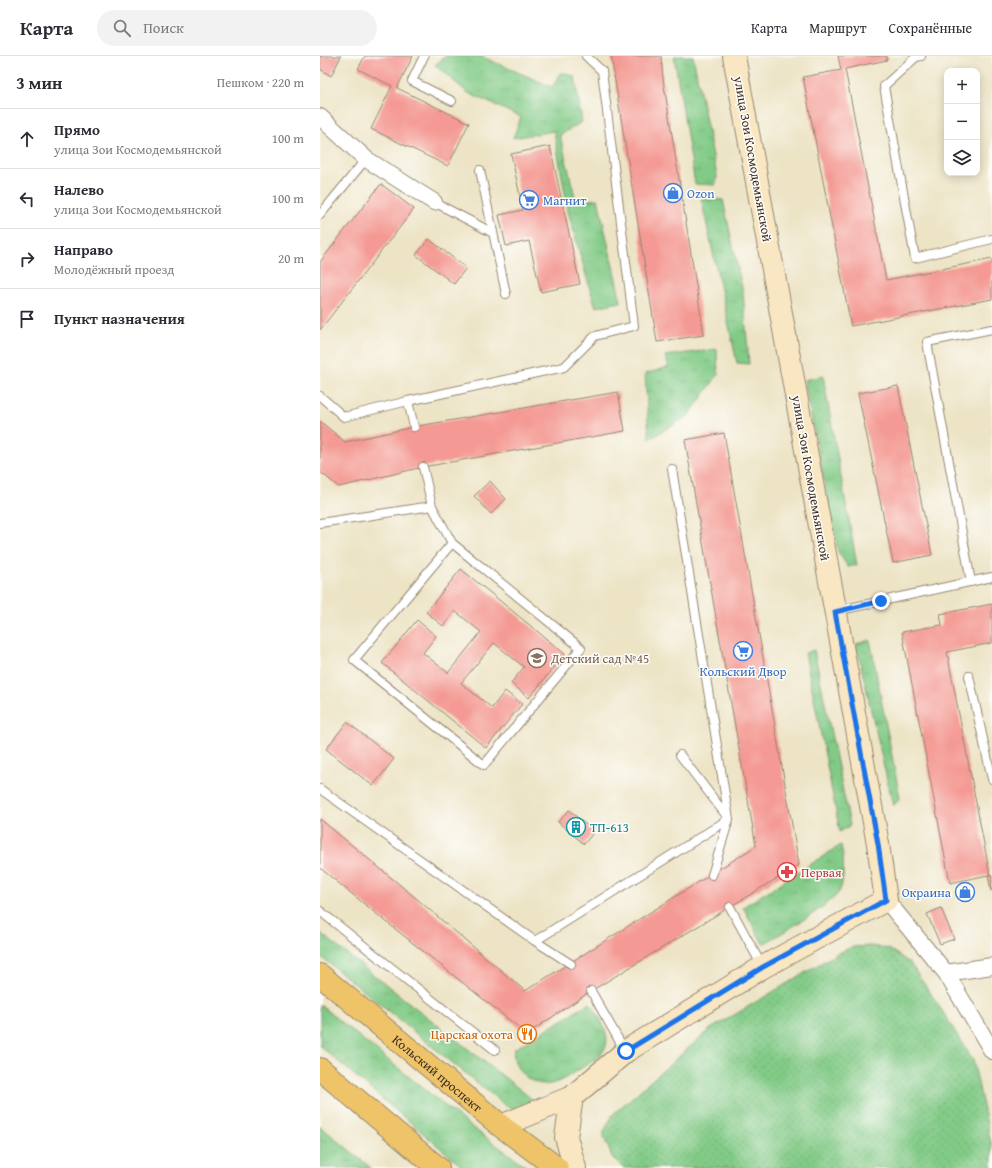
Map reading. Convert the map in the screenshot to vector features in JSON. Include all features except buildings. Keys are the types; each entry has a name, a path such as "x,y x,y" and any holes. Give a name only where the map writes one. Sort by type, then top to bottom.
{"main road":[{"name":"Кольский проспект","path":"320,975 500,1126 557,1168"},
{"path":"320,1069 438,1168"}],"street":[{"name":"улица Зои Космодемьянской","path":"734,56 878,844 886,900"},
{"path":"320,117 366,158 434,202"},
{"path":"500,1126 572,1097 626,1051 763,967 886,900 946,973 992,1051"},
{"path":"946,973 992,966"},
{"path":"572,1097 566,1137 574,1168"}],"lane":[{"path":"424,56 412,81 452,101"},
{"path":"320,396 344,417 408,401 564,367 595,336 634,326 602,71 586,56"},
{"path":"920,56 916,57 884,86 915,258 992,239"},
{"path":"320,215 366,158"},
{"path":"480,170 506,294"},
{"path":"434,202 493,233"},
{"path":"971,582 927,342 992,329"},
{"path":"408,401 414,427"},
{"path":"423,467 432,506 452,543 581,648 484,765 354,660 452,543"},
{"path":"672,469 729,819 712,875"},
{"path":"320,523 432,506"},
{"path":"835,612 992,577"},
{"path":"969,676 992,779"},
{"path":"680,755 729,819"},
{"path":"320,789 535,941 571,964"},
{"path":"535,941 729,819"},
{"path":"730,907 763,967"},
{"path":"320,911 494,1050"},
{"path":"591,991 626,1051"}],"green space":[{"path":"446,56 483,56 552,87 562,72 575,77 582,122 560,135 576,201 598,199 621,302 596,307 568,211 554,131 513,138 521,117 468,93 435,65"},
{"path":"674,56 693,56 717,176 715,185 695,184"},
{"path":"701,198 723,200 743,292 749,364 737,363"},
{"path":"717,349 718,375 688,416 649,439 645,374 669,367 665,356"},
{"path":"823,376 857,565 848,567 838,552 804,380"},
{"path":"870,640 900,798 893,806 856,644"},
{"path":"814,650 850,825 840,832 805,653"},
{"path":"841,845 843,855 842,885 836,896 805,919 763,944 743,907"},
{"path":"320,933 532,1099 541,1104 518,1110 506,1106 320,956"},
{"path":"871,946 889,949 910,963 973,1060 992,1147 992,1168 623,1168 612,1157 603,1134 612,1115 709,1030 838,953 852,947"},
{"path":"590,1003 597,1013 606,1032 606,1044 602,1053 596,1059 558,1082 543,1084 523,1075 515,1063 514,1049"},
{"path":"320,1005 470,1126 528,1168 464,1168 320,1046"},
{"path":"320,1126 371,1168 320,1168"}],"place":[{"name":"Ozon","path":"673,193"},
{"name":"Магнит","path":"529,200"},
{"name":"Кольский Двор","path":"743,651"},
{"name":"Детский сад №45","path":"537,658"},
{"name":"ТП-613","path":"576,827"},
{"name":"Первая","path":"787,872"},
{"name":"Окраина","path":"965,892"},
{"name":"Царская охота","path":"527,1034"}],"route":[{"path":"626,1051 763,967 886,900 878,844 835,612 881,601"}]}
